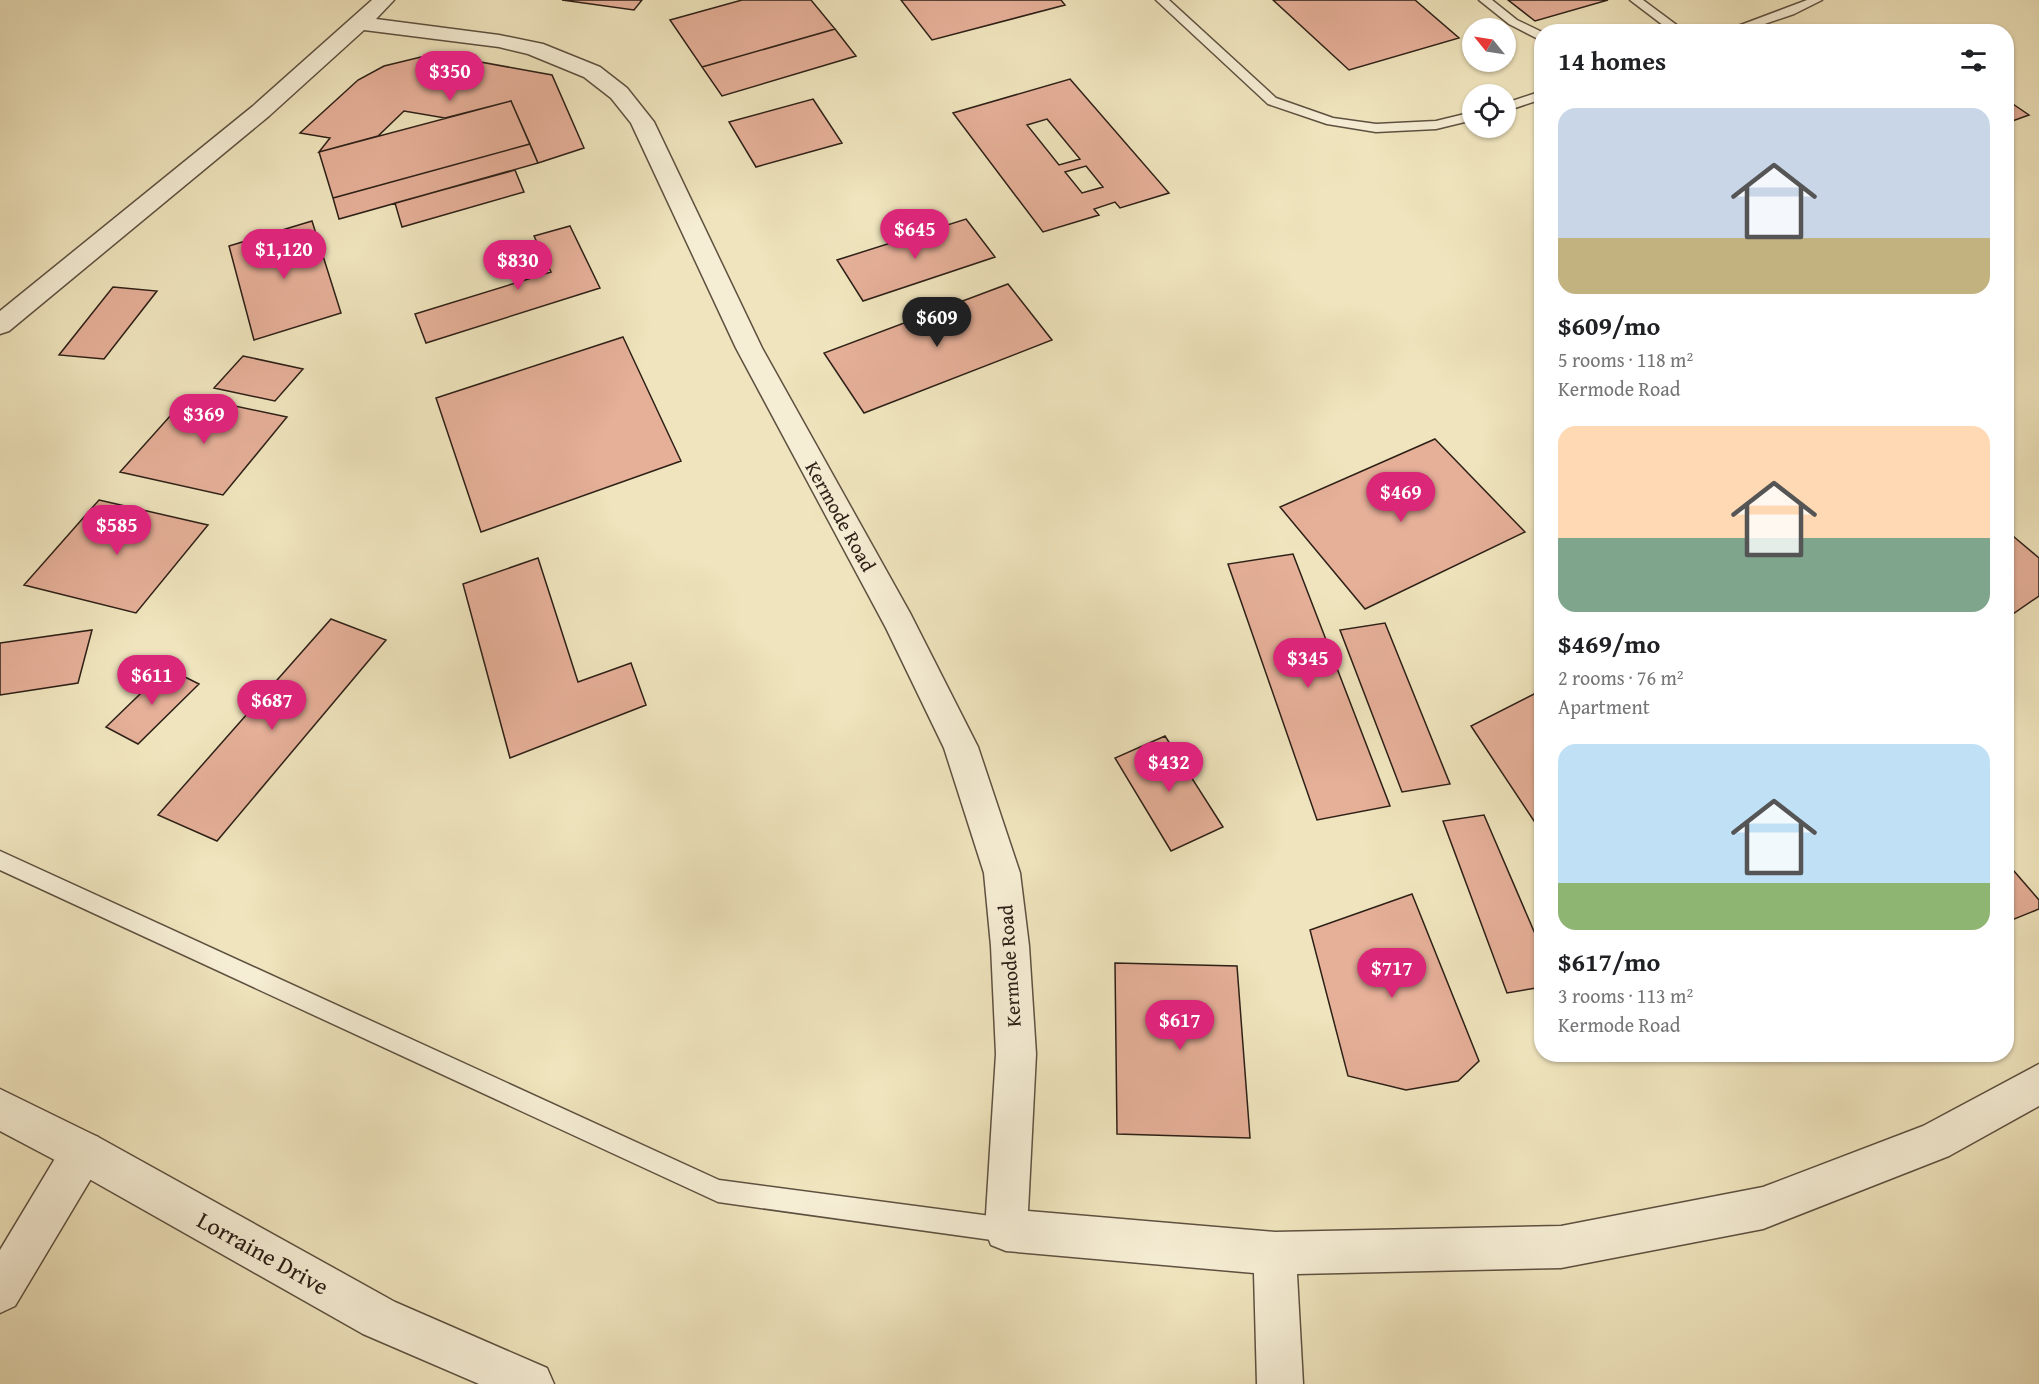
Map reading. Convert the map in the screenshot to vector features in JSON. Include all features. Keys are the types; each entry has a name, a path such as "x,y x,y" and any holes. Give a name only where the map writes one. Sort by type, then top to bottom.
{"street":[{"path":"0,325 261,111 384,0"},
{"name":"Kermode Road","path":"361,23 499,41 534,49 592,72 619,93 642,122 749,348 899,622 961,747 1002,873 1010,946 1016,1054 1006,1230"},
{"path":"1006,1230 1275,1253 1561,1247 1763,1208 1935,1142 2039,1084"},
{"name":"Lorraine Drive","path":"0,1109 83,1152 379,1318 531,1384"},
{"path":"0,1291 83,1152"},
{"path":"1275,1253 1280,1384"}],"lane":[{"path":"1162,0 1272,101 1331,121 1376,128 1436,125 1462,119"},
{"path":"1485,0 1513,22 1534,32"},
{"path":"1636,0 1669,24"},
{"path":"1753,24 1790,12 1816,0"},
{"path":"1516,104 1534,98"},
{"path":"0,860 718,1191 1006,1230"}],"building":[{"path":"562,0 642,0 634,10"},
{"path":"742,0 811,0 835,29 702,67 670,20"},
{"path":"901,0 1061,0 1065,5 932,40"},
{"path":"1273,0 1415,0 1459,38 1349,70"},
{"path":"1508,0 1608,0 1535,21"},
{"path":"835,29 856,56 722,96 702,67"},
{"path":"421,57 453,57 552,75 584,148 538,163 511,101 445,118 404,111 378,136 319,152 330,138 300,133 358,80 384,66"},
{"path":"1070,79 1169,193 1120,208 1115,202 1094,209 1099,215 1043,232 953,113","holes":["1047,119 1080,159 1059,165 1027,125","1086,166 1103,187 1082,193 1065,172"]},
{"path":"813,99 842,143 756,167 729,122"},
{"path":"511,101 530,144 333,198 319,152"},
{"path":"2014,105 2029,115 2014,120"},
{"path":"530,144 538,163 339,219 333,198"},
{"path":"515,170 524,192 402,227 395,203"},
{"path":"966,219 995,257 863,301 837,260"},
{"path":"312,221 341,313 254,340 229,246"},
{"path":"570,226 600,288 426,343 415,314 551,272 534,236"},
{"path":"1008,284 1052,340 864,413 824,353"},
{"path":"113,287 157,291 104,359 59,355"},
{"path":"623,337 681,461 481,532 436,398"},
{"path":"243,356 303,369 275,401 214,388"},
{"path":"188,396 287,417 223,495 120,472"},
{"path":"1435,439 1525,532 1365,609 1280,507"},
{"path":"99,500 208,525 136,613 24,585"},
{"path":"2014,537 2039,558 2039,596 2014,613"},
{"path":"1293,554 1390,806 1317,820 1228,564"},
{"path":"538,558 578,682 631,663 646,705 510,758 463,584"},
{"path":"331,619 386,640 217,841 158,815"},
{"path":"1385,623 1450,784 1402,792 1340,630"},
{"path":"92,630 78,683 0,695 0,643"},
{"path":"167,668 199,684 138,744 106,727"},
{"path":"1534,694 1534,821 1471,726"},
{"path":"1165,736 1223,827 1171,851 1115,758"},
{"path":"1484,815 1534,931 1534,988 1507,993 1443,821"},
{"path":"2014,871 2039,900 2039,909 2014,919"},
{"path":"1412,894 1479,1061 1458,1081 1406,1090 1348,1076 1310,930"},
{"path":"1115,963 1237,966 1250,1138 1117,1134"}]}
